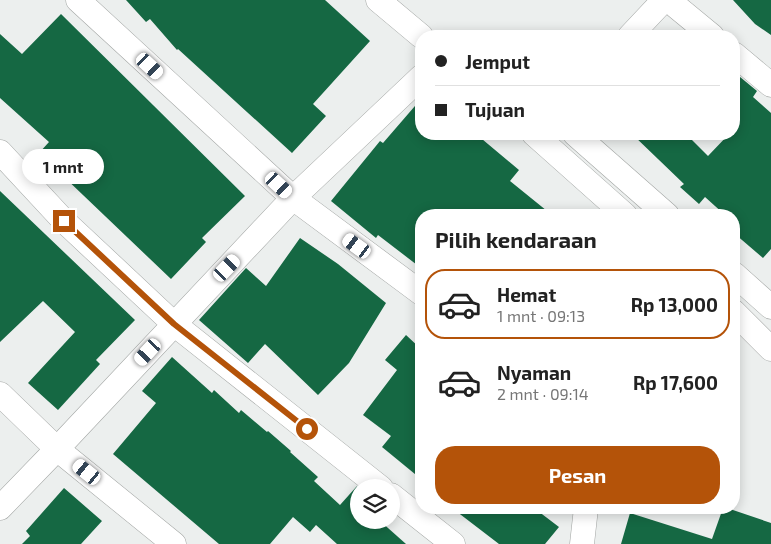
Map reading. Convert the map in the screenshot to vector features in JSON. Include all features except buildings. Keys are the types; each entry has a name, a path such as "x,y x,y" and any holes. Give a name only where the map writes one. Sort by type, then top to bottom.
{"street":[{"path":"78,0 294,198 415,289"},
{"path":"378,0 415,31"},
{"path":"636,30 661,3 665,2 672,3 705,30"},
{"path":"740,59 771,85"},
{"path":"0,508 294,198 415,83"},
{"path":"543,140 618,209"},
{"path":"583,140 660,209"},
{"path":"0,152 64,221 174,324 370,479"},
{"path":"740,279 771,307"},
{"path":"740,318 771,349"},
{"path":"0,394 58,449 174,544"},
{"path":"400,502 453,544"},
{"path":"582,544 585,514"}],"route":[{"path":"64,221 174,324 307,429"}]}
